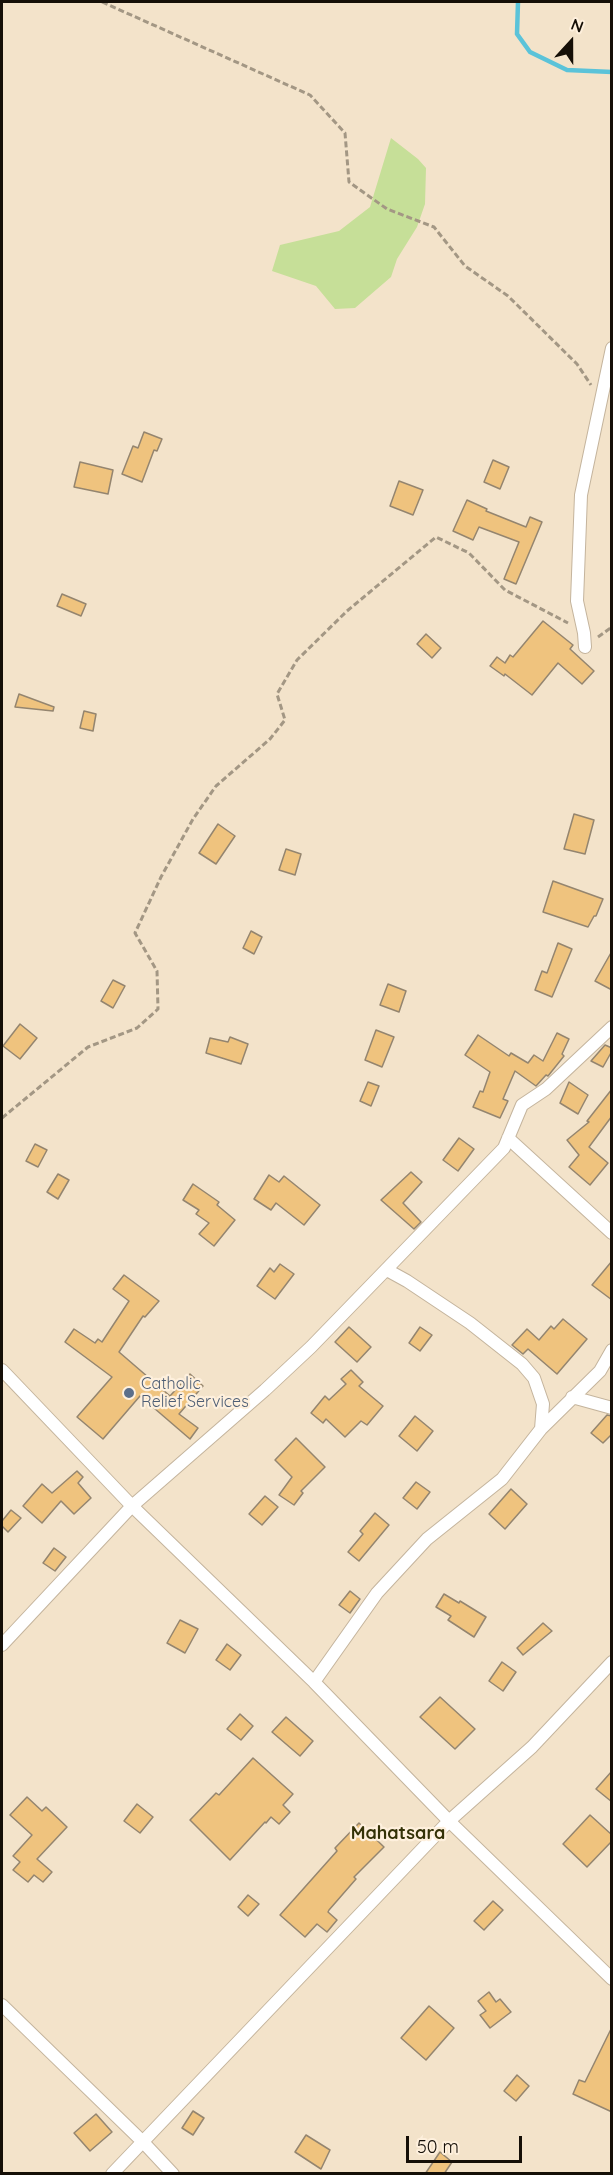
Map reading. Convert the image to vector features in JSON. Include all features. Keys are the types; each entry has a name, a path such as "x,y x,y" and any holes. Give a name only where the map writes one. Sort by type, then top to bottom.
{"street":[{"path":"585,647 577,601 581,495 612,348"},
{"path":"601,401 612,411"},
{"path":"2,1645 132,1506 266,1390 311,1347 504,1148 522,1105 546,1089 612,1027"},
{"path":"508,1138 612,1233"},
{"path":"387,1270 470,1323 522,1364 534,1378 543,1404 541,1429"},
{"path":"314,1682 377,1593 427,1539 502,1479 541,1429 600,1371 612,1350"},
{"path":"2,1370 132,1506 314,1682 449,1821 612,1979"},
{"path":"572,1397 612,1408"},
{"path":"112,2174 449,1821 532,1747 612,1662"},
{"path":"2,2005 173,2174"}],"path":[{"path":"102,2 310,96 345,133 349,182 387,209 434,227 465,266 508,296 577,364 601,401"},
{"path":"2,1118 88,1047 137,1028 158,1010 157,971 135,933 161,877 193,819 216,786 270,739 285,720 277,694 297,660 347,611 435,537 469,553 505,590 584,633"}],"green space":[{"path":"391,138 426,168 425,204 417,227 397,259 391,277 355,308 335,309 316,286 272,271 280,245 339,231 370,207"}],"building":[{"path":"144,432 162,439 157,451 154,450 142,482 122,474 133,446 138,448"},
{"path":"493,460 509,467 500,489 484,482"},
{"path":"80,462 113,470 108,494 74,487"},
{"path":"399,481 423,490 413,515 390,506"},
{"path":"467,500 487,509 486,511 526,527 530,517 542,522 516,584 504,579 519,542 479,527 473,540 453,531"},
{"path":"62,594 86,604 81,616 57,606"},
{"path":"543,621 573,645 570,649 594,671 582,684 558,663 532,695 505,674 504,676 490,666 497,657 505,663 510,655 513,657"},
{"path":"426,634 441,648 432,658 417,644"},
{"path":"19,694 54,707 53,711 15,707"},
{"path":"84,711 96,714 93,731 80,728"},
{"path":"574,814 594,820 585,854 564,849"},
{"path":"218,824 235,836 216,864 199,853"},
{"path":"286,849 301,854 295,875 279,870"},
{"path":"553,881 603,899 596,916 588,927 543,912"},
{"path":"251,931 262,937 254,954 243,948"},
{"path":"558,943 572,949 552,997 535,990 542,971 547,973"},
{"path":"612,951 612,990 595,981"},
{"path":"113,980 125,986 113,1008 101,1001"},
{"path":"388,984 406,991 399,1012 380,1005"},
{"path":"20,1024 37,1038 20,1059 3,1046"},
{"path":"376,1030 394,1037 382,1067 365,1060"},
{"path":"557,1033 569,1039 562,1054 564,1056 548,1076 546,1075 536,1086 515,1071 503,1099 508,1101 500,1118 473,1107 480,1091 483,1092 490,1072 465,1055 478,1035 509,1056 511,1053 528,1063 534,1055 543,1061"},
{"path":"230,1037 248,1044 241,1064 206,1053 210,1038 228,1042"},
{"path":"605,1045 612,1048 612,1051 603,1067 591,1061"},
{"path":"368,1082 379,1086 371,1106 360,1101"},
{"path":"569,1082 588,1095 578,1114 560,1103"},
{"path":"612,1089 612,1116 589,1147 608,1163 590,1185 569,1167 579,1155 567,1140 589,1122 587,1121"},
{"path":"459,1138 474,1149 458,1171 443,1160"},
{"path":"35,1144 47,1150 38,1167 26,1161"},
{"path":"411,1172 422,1182 403,1203 421,1222 414,1229 381,1200"},
{"path":"58,1174 69,1180 58,1199 47,1192"},
{"path":"269,1175 279,1182 284,1176 320,1205 304,1225 276,1203 271,1210 254,1199"},
{"path":"193,1184 219,1202 217,1205 235,1220 214,1246 199,1234 209,1223 196,1214 199,1210 183,1200"},
{"path":"612,1261 612,1300 592,1285"},
{"path":"280,1264 294,1274 275,1299 257,1286 270,1268 274,1272"},
{"path":"124,1275 159,1301 145,1317 143,1316 119,1352 170,1396 190,1374 203,1386 179,1414 198,1428 190,1439 140,1396 103,1439 77,1417 112,1377 65,1342 74,1329 95,1343 98,1339 102,1342 129,1301 113,1289"},
{"path":"563,1319 587,1339 557,1374 528,1349 523,1354 512,1345 527,1329 539,1340 551,1326 554,1329"},
{"path":"349,1327 371,1347 357,1362 335,1342"},
{"path":"420,1327 432,1335 420,1351 409,1343"},
{"path":"351,1370 363,1382 359,1386 383,1406 367,1425 361,1421 345,1437 326,1419 323,1423 311,1413 325,1396 329,1400 346,1384 341,1379"},
{"path":"607,1415 612,1416 612,1434 603,1443 591,1433"},
{"path":"415,1416 433,1431 417,1451 399,1436"},
{"path":"296,1438 325,1467 301,1491 303,1493 294,1505 279,1495 292,1477 275,1460"},
{"path":"77,1471 83,1477 78,1483 91,1498 74,1514 61,1501 42,1523 23,1506 42,1484 52,1493"},
{"path":"416,1482 430,1492 417,1509 403,1498"},
{"path":"511,1489 527,1504 505,1529 489,1514"},
{"path":"265,1496 278,1507 262,1525 249,1514"},
{"path":"11,1510 21,1518 8,1532 2,1526 2,1521"},
{"path":"375,1513 389,1525 359,1561 348,1552 363,1534 360,1531"},
{"path":"54,1548 66,1557 55,1571 43,1563"},
{"path":"350,1591 360,1599 350,1613 339,1605"},
{"path":"444,1594 486,1617 474,1637 448,1620 451,1616 436,1607"},
{"path":"180,1620 198,1629 185,1653 167,1643"},
{"path":"543,1623 552,1631 523,1655 517,1648"},
{"path":"227,1644 241,1655 230,1670 216,1660"},
{"path":"502,1662 516,1672 503,1691 489,1681"},
{"path":"440,1697 475,1729 455,1749 420,1717"},
{"path":"240,1714 253,1726 241,1740 227,1729"},
{"path":"286,1717 313,1741 300,1756 272,1732"},
{"path":"253,1758 293,1794 283,1805 290,1812 279,1824 271,1817 230,1860 190,1820 216,1793 219,1795"},
{"path":"612,1771 612,1802 596,1789"},
{"path":"27,1797 42,1811 46,1807 67,1827 37,1859 52,1872 43,1882 34,1875 28,1882 13,1870 20,1862 13,1856 32,1835 10,1815"},
{"path":"137,1804 153,1817 140,1833 124,1821"},
{"path":"590,1815 612,1835 612,1841 587,1867 563,1844"},
{"path":"359,1823 384,1847 354,1877 356,1879 329,1910 328,1912 337,1920 327,1932 317,1924 305,1937 280,1915 337,1851 335,1848"},
{"path":"248,1895 259,1904 248,1916 238,1907"},
{"path":"493,1901 503,1910 484,1930 474,1921"},
{"path":"489,1992 496,2002 500,1999 511,2012 490,2028 480,2015 486,2011 478,2001"},
{"path":"429,2006 454,2028 426,2060 401,2038"},
{"path":"612,2027 612,2112 573,2094 579,2080 585,2082"},
{"path":"517,2075 529,2086 516,2101 504,2091"},
{"path":"193,2111 204,2118 193,2135 182,2128"},
{"path":"96,2114 112,2132 90,2151 74,2133"},
{"path":"306,2135 330,2150 321,2169 295,2152"},
{"path":"440,2152 452,2162 444,2174 425,2174"}],"waterway":[{"path":"518,2 517,34 530,52 567,70 612,72"}],"place":[{"name":"Catholic Relief Services","path":"129,1393"}],"district":[{"name":"Mahatsara","path":"398,1834"}]}
